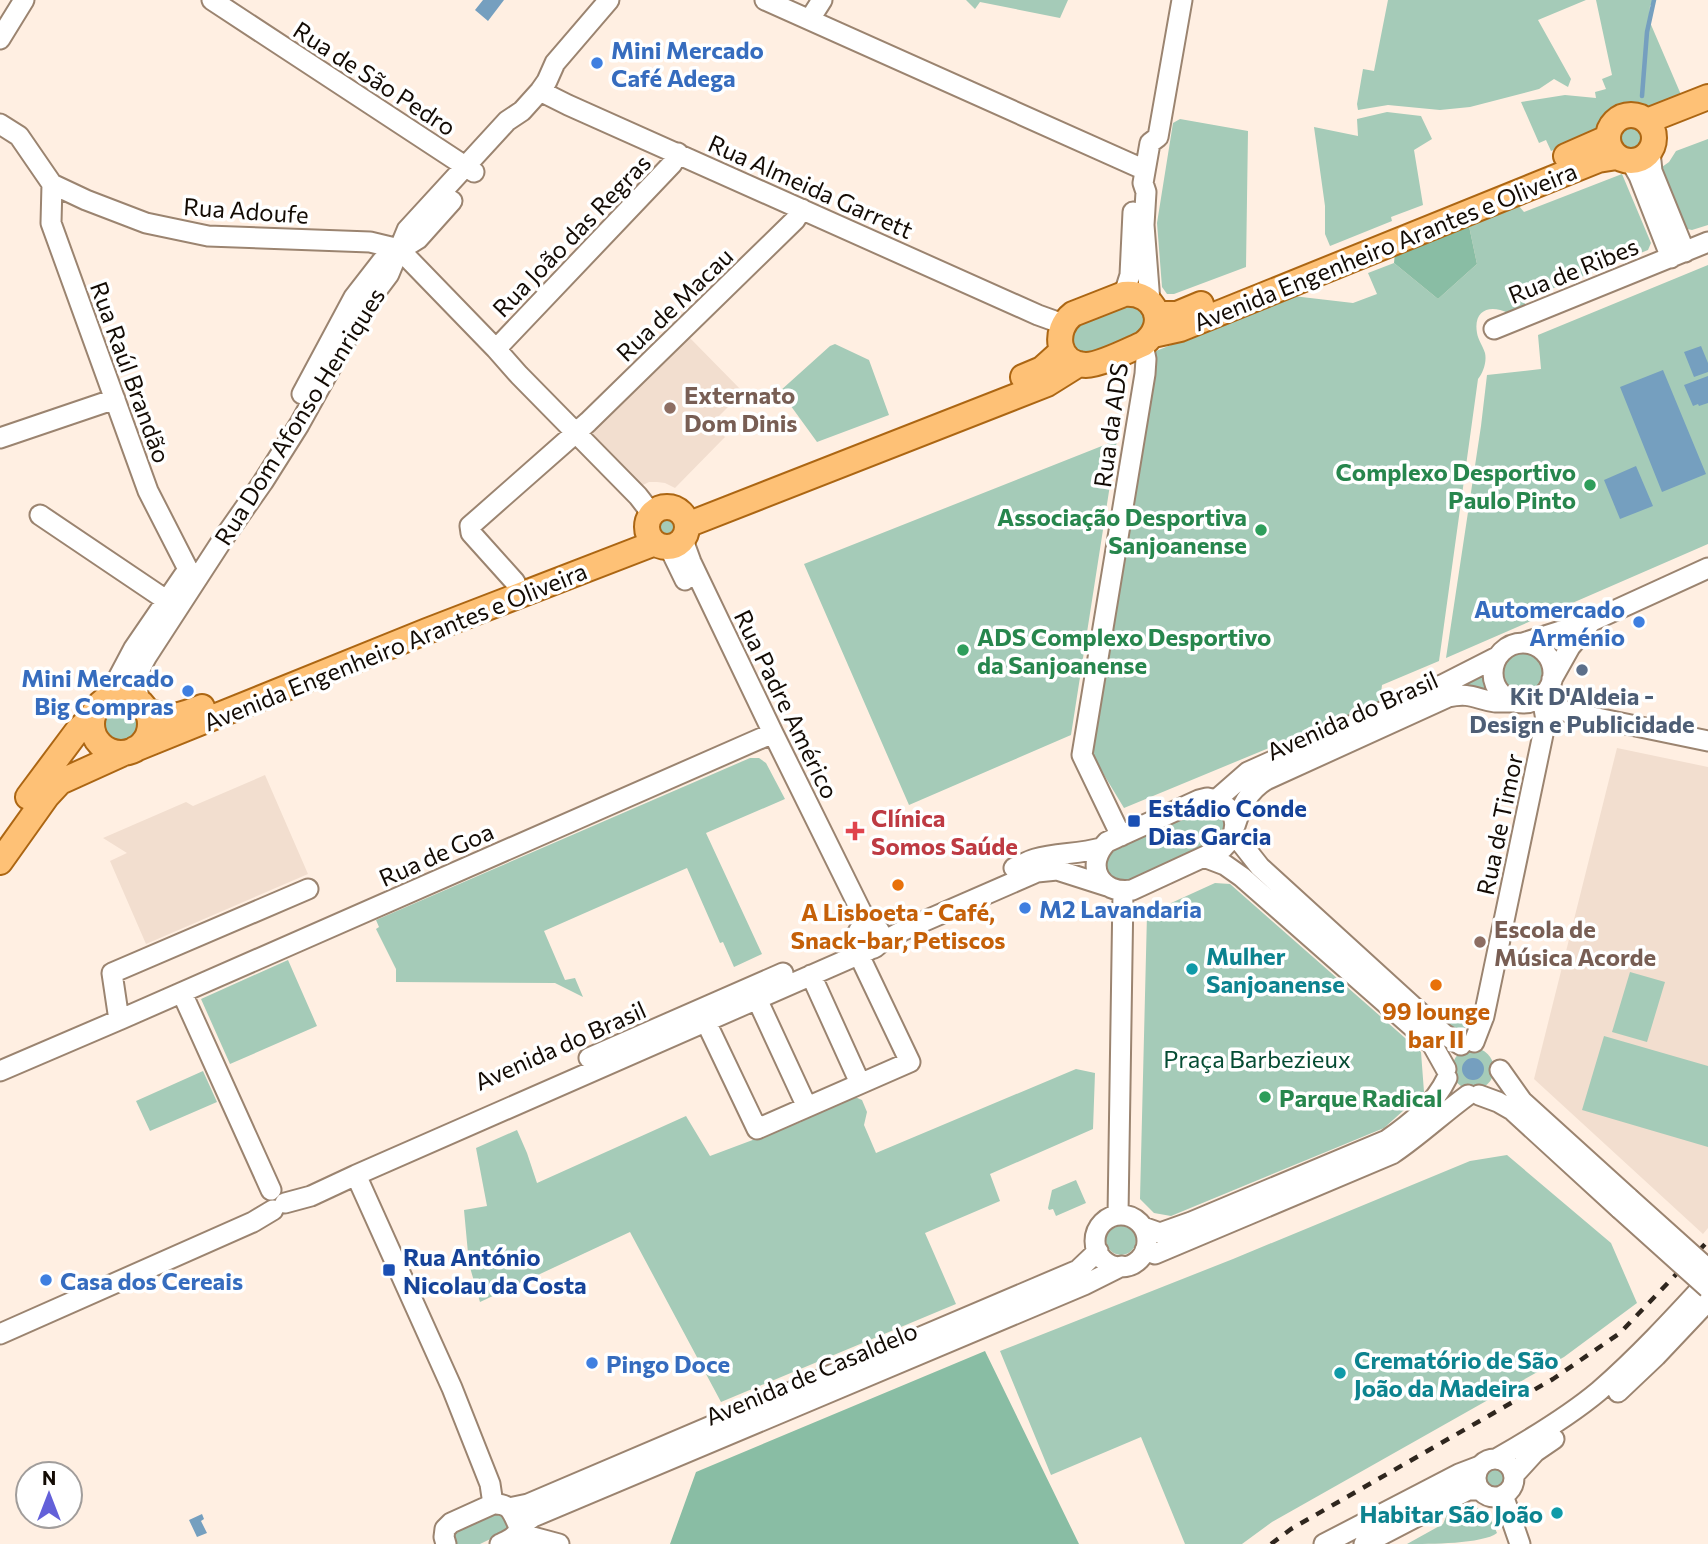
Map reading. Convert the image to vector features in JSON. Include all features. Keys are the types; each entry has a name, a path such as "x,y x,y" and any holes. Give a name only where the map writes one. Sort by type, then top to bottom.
{"main road":[{"name":"Avenida Engenheiro Arantes e Oliveira","path":"1634,145 1708,97"},
{"name":"Avenida Engenheiro Arantes e Oliveira","path":"129,751 668,530 1047,384 1071,357 1093,364 1150,324 1180,329 1708,115"},
{"path":"1071,357 1059,337 1063,324 1073,314 1124,294 1138,295 1150,324"},
{"name":"Avenida Engenheiro Arantes e Oliveira","path":"143,706 158,715 183,715 421,618 624,540 668,530"},
{"path":"129,751 114,752 106,748 98,742 92,725 100,707 123,695 143,706"},
{"name":"Rua Dom Afonso Henriques","path":"1,853 60,782 142,744 149,728 149,719 143,706"},
{"name":"Rua Dom Afonso Henriques","path":"1,853 78,730 100,707"}],"street":[{"path":"0,39 24,0"},
{"name":"Rua de São Pedro","path":"212,0 471,170"},
{"name":"Rua Dom Afonso Henriques","path":"143,706 136,681 138,671 191,575 289,419 354,297 382,261 399,249 407,230 471,170 507,121 522,111 543,86 555,63 609,0"},
{"name":"Rua Dom Afonso Henriques","path":"543,86 564,71 623,0"},
{"path":"765,0 1144,177"},
{"path":"810,19 822,0"},
{"path":"1124,294 1130,275 1136,190 1144,177 1150,143 1145,135 1170,0"},
{"path":"1150,143 1158,137 1182,0"},
{"name":"Rua Almeida Garrett","path":"543,86 568,105 1063,324"},
{"path":"0,124 19,136 52,184"},
{"name":"Rua de Ribes","path":"1634,145 1639,176 1678,255"},
{"name":"Rua João das Regras","path":"496,349 672,164 678,153"},
{"name":"Rua da ADS","path":"1121,836 1082,755 1145,374 1150,324 1144,177"},
{"name":"Rua Adoufe","path":"52,184 146,223 208,236 370,242 399,249"},
{"name":"Rua Raúl Brandão","path":"52,184 51,223 148,491 191,575"},
{"name":"Rua de Macau","path":"514,582 471,533 470,526 577,432 795,220 802,209"},
{"name":"Rua de Ribes","path":"1494,329 1708,243"},
{"name":"Rua Padre Américo","path":"399,249 668,530 851,915 868,938"},
{"path":"0,438 115,399"},
{"path":"40,515 166,600"},
{"name":"Avenida do Brasil","path":"0,1322 307,1187 633,1038 868,938 1033,859 1101,848 1107,842 1199,800 1216,800 1248,772 1442,685 1497,657 1504,649 1592,621 1708,568"},
{"name":"Rua Dom Afonso Henriques","path":"100,707 166,600 191,575"},
{"name":"Avenida do Brasil","path":"0,1334 253,1222 275,1200 311,1196 811,975 868,938 904,930 1037,872 1056,870 1115,889 1132,890 1223,848 1230,842 1241,808 1251,792 1266,780 1448,697 1460,694 1523,704 1543,702 1570,647 1592,621"},
{"path":"1523,643 1533,645 1546,654 1553,669 1552,679"},
{"path":"1497,657 1492,672 1493,680 1500,694 1514,702"},
{"path":"1543,702 1708,741"},
{"name":"Rua de Timor","path":"1484,1052 1484,1016 1546,720 1543,702"},
{"name":"Rua de Goa","path":"0,1071 767,736"},
{"path":"1216,800 1224,803 1230,810 1234,817 1234,830 1252,858 1270,876 1444,1034 1484,1052 1522,1101 1708,1288"},
{"path":"1101,848 1097,856 1097,873 1101,880 1115,889 1118,1215"},
{"path":"1204,857 1234,870 1432,1044 1455,1089 1498,1102 1512,1110 1708,1269"},
{"path":"119,1020 111,973 308,889"},
{"path":"706,1022 757,1129 910,1062 868,938"},
{"path":"811,975 860,1083"},
{"path":"183,993 275,1200"},
{"path":"757,999 807,1107"},
{"path":"1122,1266 1108,1262 1098,1251 1096,1236 1104,1222 1118,1215 1132,1217 1143,1227 1160,1233 1191,1223 1387,1140 1409,1125 1441,1090 1450,1055 1484,1052"},
{"path":"1473,1095 1487,1092 1498,1078 1484,1052"},
{"name":"Avenida de Casaldelo","path":"500,1544 510,1539 533,1517 1084,1285 1136,1262 1145,1250 1155,1254 1392,1154 1473,1095"},
{"path":"356,1175 452,1388 501,1506 519,1530 559,1544"},
{"path":"1143,1227 1147,1242 1145,1250"},
{"name":"Avenida de Casaldelo","path":"440,1542 444,1529 451,1523 501,1506 528,1504 540,1499 1066,1275 1077,1270 1098,1251"},
{"path":"1324,1544 1527,1441 1598,1391 1647,1346 1708,1281"},
{"path":"1514,1475 1535,1452 1607,1401 1656,1356 1708,1301"},
{"path":"1488,1462 1507,1463 1514,1475 1513,1485 1503,1496 1493,1497 1478,1486 1476,1476 1488,1462"},
{"path":"1364,1544 1468,1490 1480,1490"},
{"path":"1503,1496 1520,1544"}],"shaded area":[{"name":"Externato Dom Dinis","path":"688,336 745,394 740,400 737,398 713,425 725,437 675,488 657,482 641,486 595,438 592,431"},
{"path":"1617,748 1708,767 1708,1228 1703,1234 1534,1079"},
{"path":"265,775 308,874 146,944 110,861 127,853 103,838 186,802 193,806"}],"green space":[{"path":"966,0 1068,0 1060,18 980,2 975,9"},
{"path":"1388,0 1586,0 1538,20 1571,79 1568,87 1554,79 1539,89 1470,107 1440,110 1388,105 1358,110 1363,69 1374,71"},
{"path":"1596,0 1655,0 1650,6 1649,20 1682,97 1650,109 1629,105 1610,111 1589,136 1551,151 1546,140 1539,143 1521,102 1565,95 1596,98 1595,92 1606,89 1602,79 1612,75"},
{"path":"1387,112 1421,116 1432,139 1414,150 1423,205 1391,217 1392,221 1330,246 1325,234 1325,206 1314,127 1358,136 1357,119"},
{"path":"1180,119 1248,131 1246,267 1174,294 1167,294 1162,287 1157,223 1173,123"},
{"path":"1630,127 1639,130 1642,139 1639,148 1630,151 1621,148 1618,139 1621,130"},
{"path":"1708,139 1708,225 1687,229 1662,167 1676,151"},
{"path":"1622,174 1651,243 1648,250 1524,300 1526,306 1508,313 1489,309 1480,314 1478,319 1477,333 1485,360 1478,379 1439,661 1382,685 1380,702 1124,808 1092,755 1156,351 1293,296 1353,303 1377,294 1368,273 1394,263 1438,299 1477,264 1469,226 1518,205 1524,212"},
{"path":"1469,226 1477,264 1438,299 1394,263 1395,253"},
{"name":"Complexo Desportivo Paulo Pinto","path":"1708,265 1708,544 1446,658 1487,375 1541,369 1538,335"},
{"path":"1126,303 1146,312 1142,333 1090,355 1077,353 1069,338 1074,326"},
{"path":"835,344 869,360 889,415 817,442 780,391"},
{"name":"ADS Complexo Desportivo da Sanjoanense","path":"1117,440 1071,735 909,805 804,564"},
{"path":"669,517 677,520 680,528 677,536 669,539 661,536 658,528 661,520"},
{"path":"1522,651 1537,658 1544,673 1537,688 1522,695 1507,688 1500,673 1507,658"},
{"path":"1484,671 1491,694 1451,690"},
{"path":"121,702 136,708 142,723 136,738 121,744 106,738 100,723 106,708"},
{"path":"750,758 759,758 766,763 785,799 706,833 762,954 734,967 723,942 720,943 687,868 544,931 565,980 575,978 583,997 555,983 396,982 396,969 376,929 379,927 376,920"},
{"path":"1209,805 1228,819 1220,841 1129,882 1112,879 1105,869 1108,852"},
{"name":"Praça Barbezieux","path":"1215,883 1230,884 1421,1052 1424,1092 1384,1128 1171,1216 1154,1213 1140,1199 1147,914"},
{"path":"288,960 317,1026 230,1064 201,999"},
{"path":"1630,972 1665,982 1647,1042 1612,1032"},
{"path":"1464,1011 1478,1011 1468,1027 1453,1028 1441,1021 1449,1016"},
{"path":"1604,1036 1708,1066 1708,1147 1582,1110"},
{"path":"1473,1048 1488,1054 1494,1069 1488,1084 1473,1090 1458,1084 1452,1069 1458,1054"},
{"path":"1076,1069 1095,1073 1093,1129 990,1174 1000,1201 925,1233 956,1304 721,1402 630,1232 480,1302 469,1264 464,1210 487,1206 476,1148 517,1130 537,1183 686,1116 710,1156 801,1122 798,1117 855,1097 862,1100 867,1112 864,1125 876,1153"},
{"path":"203,1071 217,1102 150,1131 136,1101"},
{"path":"1507,1155 1611,1243 1637,1303 1564,1357 1272,1522 1242,1544 1185,1544 1141,1437 1051,1475 1000,1351 1470,1161"},
{"path":"1076,1180 1086,1203 1056,1216 1053,1209 1048,1208 1052,1190"},
{"path":"1121,1225 1132,1229 1136,1240 1132,1251 1121,1255 1110,1251 1106,1240 1110,1229"},
{"path":"985,1351 1079,1544 670,1544 696,1472"},
{"path":"1495,1467 1503,1470 1506,1478 1503,1486 1495,1489 1487,1486 1484,1478 1487,1470"},
{"path":"1466,1505 1486,1513 1497,1533 1468,1541 1407,1544 1443,1524 1448,1512"},
{"path":"497,1511 502,1512 510,1525 509,1530 480,1544 455,1544 452,1533"}],"water":[{"path":"483,0 504,0 488,21 475,10"},
{"path":"1701,346 1708,363 1708,372 1694,377 1684,352"},
{"path":"1663,370 1706,474 1662,492 1620,387"},
{"path":"1708,376 1708,403 1693,406 1684,385"},
{"path":"1636,466 1653,506 1620,519 1604,480"},
{"path":"1473,1058 1481,1061 1484,1069 1481,1077 1473,1080 1465,1077 1462,1069 1465,1061"},
{"path":"202,1514 204,1519 201,1521 207,1533 197,1537 189,1520"}],"waterway":[{"path":"1642,96 1647,32 1654,0"}],"railway":[{"path":"1271,1544 1291,1529 1553,1379 1620,1333 1708,1241"}],"place":[{"name":"Mini Mercado Café Adega","path":"597,63"},
{"name":"Externato Dom Dinis","path":"670,408"},
{"name":"Complexo Desportivo Paulo Pinto","path":"1590,485"},
{"name":"Associação Desportiva Sanjoanense","path":"1261,530"},
{"name":"Automercado Arménio","path":"1639,622"},
{"name":"ADS Complexo Desportivo da Sanjoanense","path":"963,650"},
{"name":"Kit D'Aldeia - Design e Publicidade","path":"1582,670"},
{"name":"Mini Mercado Big Compras","path":"188,691"},
{"name":"Estádio Conde Dias Garcia","path":"1134,821"},
{"name":"Clínica Somos Saúde","path":"855,831"},
{"name":"A Lisboeta - Café, Snack-bar, Petiscos","path":"898,885"},
{"name":"M2 Lavandaria","path":"1025,908"},
{"name":"Escola de Música Acorde","path":"1480,942"},
{"name":"Mulher Sanjoanense","path":"1192,969"},
{"name":"99 lounge bar II","path":"1436,985"},
{"name":"Parque Radical","path":"1265,1097"},
{"name":"Rua António Nicolau da Costa","path":"389,1270"},
{"name":"Casa dos Cereais","path":"46,1280"},
{"name":"Pingo Doce","path":"592,1363"},
{"name":"Crematório de São João da Madeira","path":"1340,1373"},
{"name":"Habitar São João","path":"1557,1513"}]}
